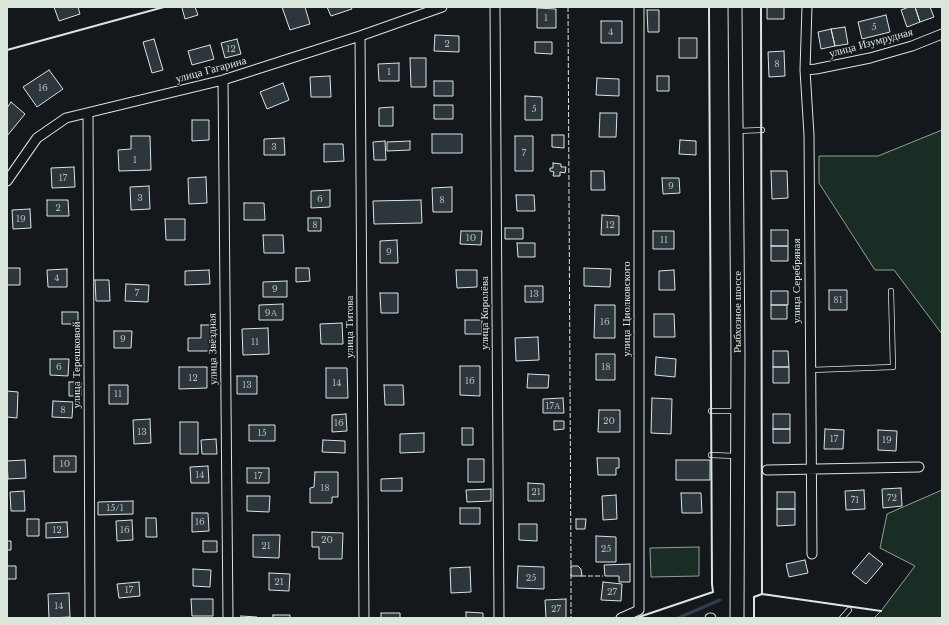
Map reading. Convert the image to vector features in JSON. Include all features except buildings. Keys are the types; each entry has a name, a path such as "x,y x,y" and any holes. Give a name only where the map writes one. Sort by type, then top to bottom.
{"street":[{"name":"улица Гагарина","path":"7,181 37,138 66,118 223,80 360,36 442,7"},
{"name":"улица Королёва","path":"495,7 499,618"},
{"name":"улица Циолковского","path":"621,618 639,610 639,7"},
{"name":"Рыбхозное шоссе","path":"735,7 738,410 737,618"},
{"name":"улица Серебряная","path":"807,7 806,70 809,135 812,554"},
{"name":"улица Изумрудная","path":"806,70 870,58 912,46 942,34"},
{"name":"улица Титова","path":"360,36 364,618"},
{"name":"улица Звёздная","path":"223,80 228,618"},
{"name":"улица Терешковой","path":"88,113 90,618"},
{"path":"767,470 919,467"}],"lane":[{"path":"737,131 762,130"},
{"path":"810,370 893,367 891,291"},
{"path":"711,412 738,410"},
{"path":"711,456 738,456"},
{"path":"842,618 849,610"}],"green space":[{"path":"942,130 942,334 894,270 875,270 819,183 819,156 878,156"},
{"path":"942,490 942,618 874,618 915,566 880,548 887,514"},
{"path":"699,547 699,576 651,577 650,548"}],"waterway":[{"path":"678,618 720,600"}],"fence":[{"path":"568,7 571,568"},
{"path":"571,574 571,618"},
{"path":"581,576 603,576"}],"wall":[{"path":"7,50 164,7"},
{"path":"636,618 713,592 709,7"},
{"path":"761,7 762,594"},
{"path":"754,618 754,597 762,594 881,611"}]}
